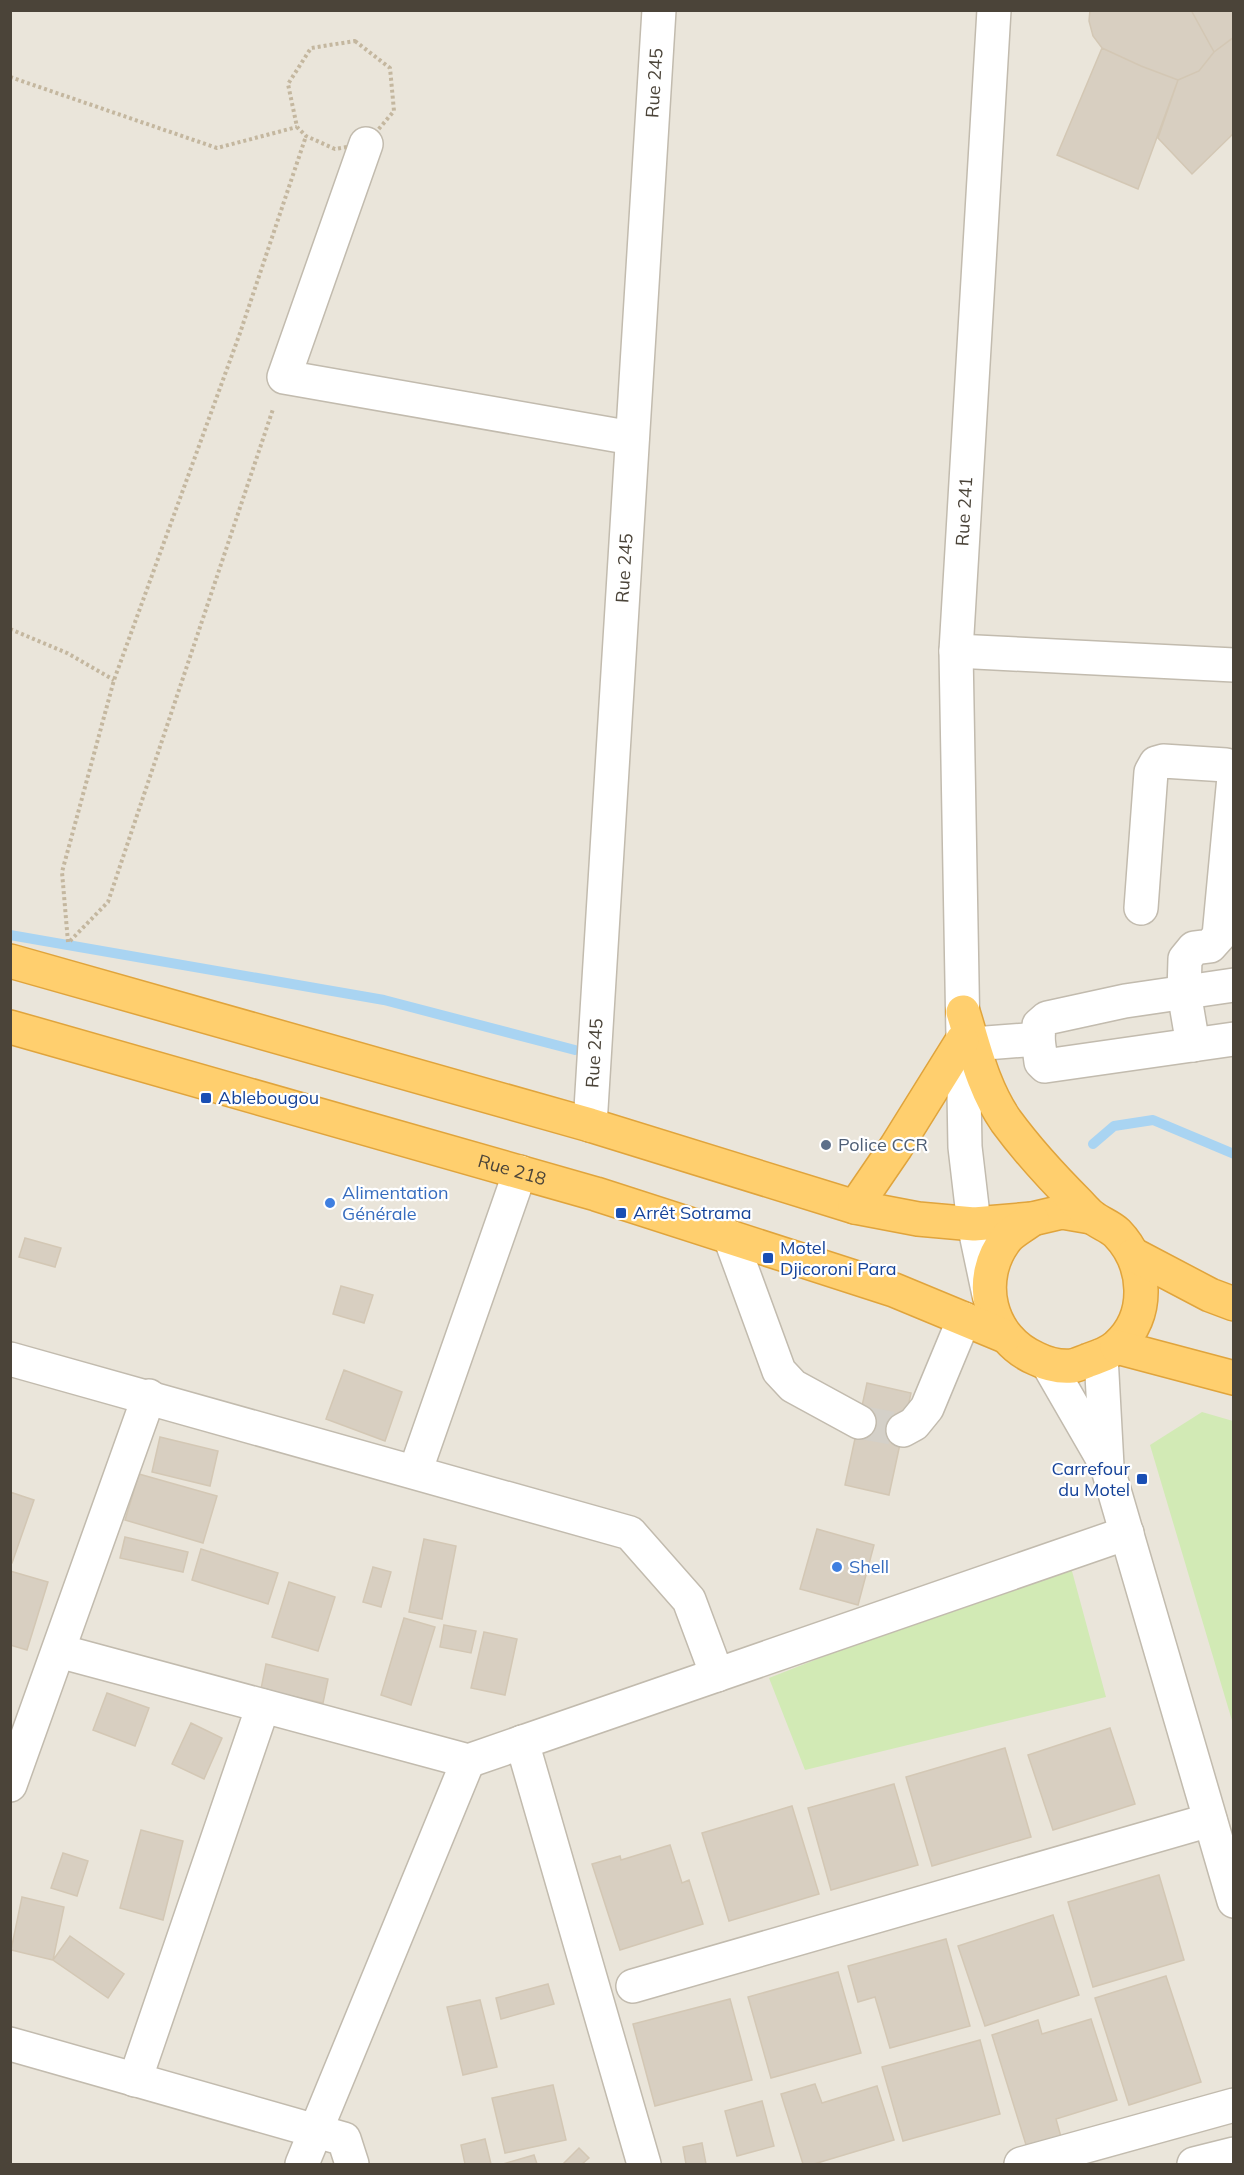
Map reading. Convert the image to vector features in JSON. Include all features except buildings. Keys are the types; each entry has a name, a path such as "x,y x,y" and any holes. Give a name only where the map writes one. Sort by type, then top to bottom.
{"highway":[{"path":"10,961 590,1125 855,1207 918,1219 974,1224 1032,1219 1062,1212 1091,1216"},
{"name":"Rue 218","path":"10,1027 596,1194 894,1290 1005,1336"},
{"path":"855,1207 896,1147 966,1032"},
{"path":"966,1032 988,1091 1005,1119 1036,1161 1091,1216 1116,1232 1134,1255 1142,1280 1141,1304 1133,1328 1109,1351 1072,1366 1048,1364 1025,1354 1005,1336 994,1317 988,1295 992,1264 1008,1238 1032,1219"},
{"path":"1134,1255 1210,1295 1233,1304"},
{"path":"1109,1351 1233,1378"}],"street":[{"name":"Rue 245","path":"590,1125 659,10"},
{"name":"Rue 241","path":"988,1295 974,1224 965,1147 966,1032 956,651 994,10"},
{"path":"366,144 284,377 632,438"},
{"path":"956,651 1233,665"},
{"path":"1141,908 1151,772 1156,763 1162,761 1226,765 1231,768 1233,775 1219,936 1210,945 1194,948 1185,959 1184,992 1193,1045"},
{"path":"1233,985 1125,1001 1047,1018 1039,1025 1038,1039 1041,1062 1045,1066 1233,1039"},
{"path":"966,1032 1038,1039"},
{"path":"415,1472 520,1172"},
{"path":"730,1237 779,1371 793,1386 859,1422"},
{"path":"903,1430 914,1424 927,1408 964,1319"},
{"path":"1107,1466 1109,1351"},
{"path":"10,1359 149,1396 630,1533 689,1600 717,1675"},
{"path":"1048,1364 1107,1466 1233,1901"},
{"path":"10,1785 149,1396"},
{"path":"59,1651 468,1761 1127,1533"},
{"path":"135,2080 263,1706"},
{"path":"522,1742 644,2164"},
{"path":"302,2164 468,1761"},
{"path":"633,1986 1210,1820"},
{"path":"10,2044 344,2139 352,2164"},
{"path":"1021,2164 1233,2105"},
{"path":"1194,2164 1233,2154"}],"path":[{"path":"355,41 390,68 394,111 366,144 335,149 306,136 297,127 288,84 311,48 355,41"},
{"path":"10,77 217,148 297,127"},
{"path":"284,377 108,902 68,943 62,872 114,680 240,333 306,136"},
{"path":"10,629 67,653 114,680"}],"shaded area":[{"path":"11,11 1233,11 1233,2164 11,2164"}],"green space":[{"path":"1202,1412 1233,1421 1233,1724 1150,1445"},
{"path":"1069,1560 1106,1697 805,1770 769,1678"}],"waterway":[{"path":"10,935 384,1000 575,1050"},
{"path":"1093,1144 1114,1126 1153,1120 1234,1154"}],"tunnel":[{"path":"859,1422 903,1430"}],"place":[{"name":"Ablebougou","path":"206,1098"},
{"name":"Police CCR","path":"826,1145"},
{"name":"Alimentation Générale","path":"330,1203"},
{"name":"Arrêt Sotrama","path":"621,1213"},
{"name":"Motel Djicoroni Para","path":"768,1258"},
{"name":"Carrefour du Motel","path":"1142,1479"},
{"name":"Shell","path":"837,1567"}]}
